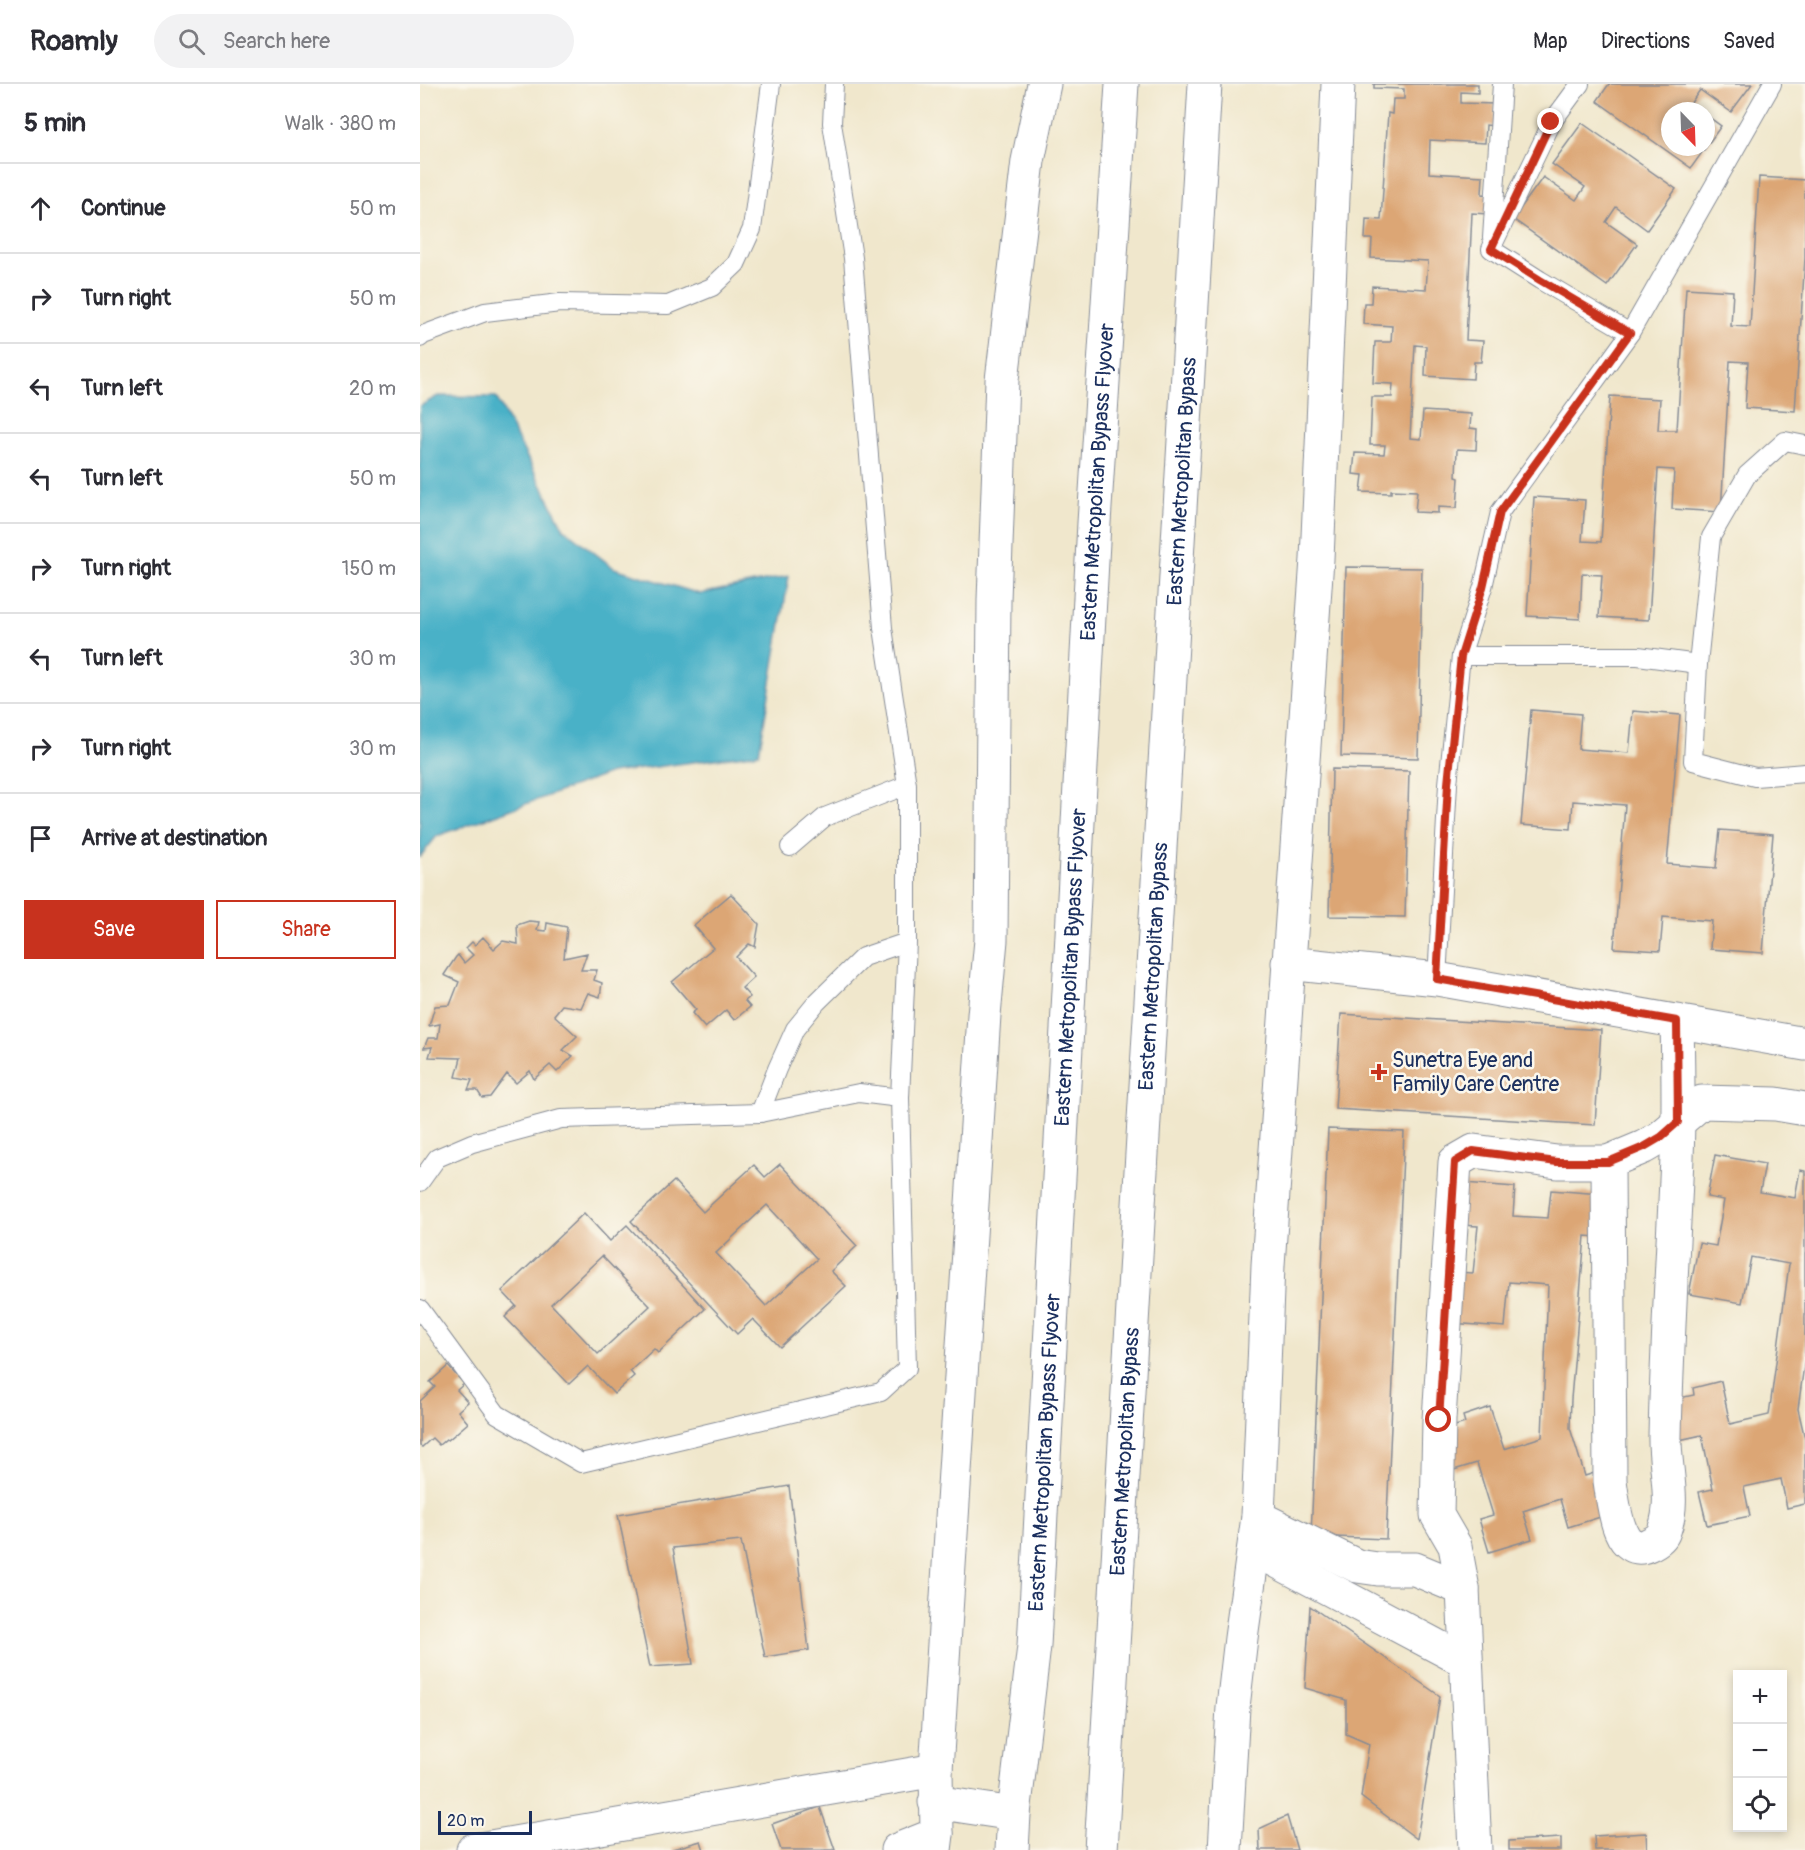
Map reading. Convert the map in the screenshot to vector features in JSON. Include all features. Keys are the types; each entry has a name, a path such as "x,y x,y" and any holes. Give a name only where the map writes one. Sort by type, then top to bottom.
{"street":[{"path":"936,1828 936,1770 984,1015 991,940 994,600 1002,380 1028,161 1044,84"},
{"name":"Eastern Metropolitan Bypass Flyover","path":"1012,1850 1014,1814 1034,1646 1093,535 1122,84"},
{"name":"Eastern Metropolitan Bypass","path":"1101,1850 1205,84"},
{"path":"1225,1850 1233,1707 1256,1533 1268,1265 1317,559 1338,84"},
{"path":"1288,963 1437,979 1805,1044"},
{"path":"1608,1162 1610,1481 1622,1537 1632,1544 1644,1547 1656,1542 1664,1532 1669,1506 1665,1438 1678,1122 1677,1021"},
{"path":"1475,1850 1463,1589 1455,1546 1437,1515 1439,1420 1455,1162 1473,1151 1557,1162 1608,1162 1661,1137 1702,1102 1776,1104 1805,1109"},
{"path":"1256,1533 1357,1566 1378,1569 1414,1569 1463,1589"},
{"path":"1256,1533 1465,1661"},
{"path":"473,1850 936,1770"},
{"path":"897,1850 936,1828 1014,1814"}],"lane":[{"path":"420,338 485,312 560,303 668,305 712,287 736,264 752,229 771,84"},
{"path":"420,1309 497,1414 581,1463 881,1392 907,1368 900,1098 907,942 907,785 883,628 853,258 832,123 834,84"},
{"path":"1491,249 1503,84"},
{"path":"1491,249 1551,122 1580,84"},
{"path":"1437,979 1448,784 1461,656 1483,587 1500,512 1630,333 1772,84"},
{"path":"1491,249 1630,333"},
{"path":"1805,445 1785,441 1747,475 1711,537 1698,664 1694,761 1755,777 1805,773"},
{"path":"1461,656 1638,656 1698,664"},
{"path":"790,847 825,817 907,785"},
{"path":"760,1113 795,1029 816,1002 863,957 907,942"},
{"path":"420,1182 437,1158 472,1143 561,1119 760,1113 859,1093 900,1098"}],"water":[{"path":"438,396 496,397 564,529 614,568 700,594 789,576 759,753 611,773 437,836 420,857 420,406"}],"building":[{"path":"1374,84 1478,84 1478,93 1461,92 1461,103 1495,104 1494,126 1486,125 1485,143 1430,140 1429,173 1483,176 1482,194 1490,195 1489,214 1472,213 1466,340 1483,341 1481,362 1474,362 1473,379 1425,376 1426,346 1415,345 1410,438 1421,439 1423,411 1471,414 1470,428 1477,429 1476,450 1457,449 1456,477 1459,478 1457,508 1438,507 1438,513 1415,512 1417,491 1361,492 1363,475 1353,474 1355,453 1384,454 1385,445 1370,445 1372,397 1392,397 1393,384 1373,383 1375,342 1391,342 1392,326 1363,324 1364,303 1371,303 1372,286 1426,289 1428,261 1371,258 1372,239 1365,239 1366,219 1381,220 1388,113 1392,114 1393,99 1404,99 1404,89 1374,88"},
{"path":"1609,84 1752,84 1731,112 1700,90 1691,102 1661,102 1661,147 1597,101"},
{"path":"1715,122 1721,126 1715,134"},
{"path":"1582,123 1676,189 1647,230 1616,207 1606,222 1637,244 1607,286 1513,219 1543,177 1576,200 1585,187 1552,164"},
{"path":"1674,156 1700,156 1691,168"},
{"path":"1759,177 1805,180 1805,258 1795,411 1745,408 1748,362 1730,361 1721,512 1672,509 1674,470 1658,469 1649,620 1599,617 1602,575 1582,574 1580,619 1527,616 1534,497 1585,500 1582,541 1601,542 1610,396 1660,399 1658,430 1677,430 1686,288 1733,291 1731,326 1750,327"},
{"path":"1346,567 1422,568 1418,758 1341,756"},
{"path":"1531,710 1581,714 1578,749 1629,753 1633,711 1680,715 1667,864 1716,868 1720,830 1773,834 1763,953 1710,949 1712,921 1663,917 1660,951 1614,948 1625,805 1573,801 1571,829 1521,825"},
{"path":"1332,769 1409,771 1405,917 1329,916"},
{"path":"731,894 759,924 755,947 749,944 736,957 754,977 742,988 750,997 745,1001 750,1007 734,1020 726,1010 705,1028 692,1013 696,1010 672,982 713,948 694,925"},
{"path":"529,921 539,922 537,930 546,931 547,923 567,927 564,958 587,953 581,970 597,970 594,980 602,983 600,997 588,993 581,1008 562,1005 554,1015 577,1036 563,1050 573,1056 557,1072 550,1065 534,1079 530,1071 516,1083 507,1074 490,1097 482,1098 477,1090 468,1090 472,1080 456,1077 461,1058 429,1057 432,1047 424,1048 428,1038 438,1038 440,1024 429,1026 435,1006 450,1005 459,982 444,975 456,957 458,955 464,963 473,955 466,948 472,942 475,945 483,937 494,949 503,941 518,944 517,925"},
{"path":"1341,1014 1601,1030 1595,1125 1335,1109"},
{"path":"1328,1129 1404,1132 1386,1539 1311,1536"},
{"path":"1715,1155 1765,1164 1760,1192 1795,1198 1800,1170 1805,1171 1805,1358 1798,1409 1805,1439 1805,1504 1787,1508 1781,1479 1744,1487 1750,1516 1707,1525 1699,1492 1713,1489 1702,1435 1679,1440 1670,1400 1694,1395 1693,1388 1721,1381 1730,1424 1769,1415 1789,1264 1751,1257 1742,1303 1689,1294 1699,1243 1716,1246 1724,1200 1707,1197"},
{"path":"780,1164 857,1246 831,1271 846,1286 780,1347 753,1319 737,1334 631,1221 674,1181 703,1212 754,1165 765,1177","holes":["767,1205 817,1259 766,1306 716,1253"]},
{"path":"1464,1183 1515,1187 1513,1216 1548,1218 1551,1190 1601,1194 1597,1237 1585,1236 1570,1428 1585,1476 1594,1473 1607,1515 1568,1527 1560,1499 1523,1511 1532,1539 1489,1552 1479,1519 1493,1515 1477,1463 1454,1470 1442,1430 1465,1423 1463,1416 1490,1407 1504,1449 1542,1437 1548,1285 1509,1282 1505,1327 1451,1323 1456,1272 1473,1273 1478,1226 1461,1225"},
{"path":"584,1213 610,1241 627,1225 705,1309 658,1353 654,1349 630,1371 634,1376 614,1394 588,1366 569,1384 505,1317 516,1306 502,1291","holes":["602,1256 650,1306 598,1354 551,1304"]},
{"path":"448,1366 464,1384 457,1390 468,1402 458,1411 468,1423 439,1445 432,1438 422,1447 420,1446 420,1401 435,1387 430,1382"},
{"path":"789,1486 809,1650 765,1657 741,1541 673,1548 693,1664 650,1667 618,1515"},
{"path":"1310,1606 1440,1696 1417,1839 1361,1797 1369,1744 1346,1734 1346,1700 1305,1688"},
{"path":"820,1807 835,1850 781,1850 772,1824"},
{"path":"1287,1816 1297,1850 1260,1850 1259,1829"},
{"path":"1646,1833 1647,1850 1595,1850 1594,1836"},
{"path":"1561,1838 1561,1850 1509,1850 1509,1841"},
{"path":"701,1841 704,1850 672,1850 672,1849"}],"place":[{"name":"Sunetra Eye and Family Care Centre","path":"1379,1072"}],"route":[{"path":"1439,1420 1455,1162 1473,1151 1557,1162 1608,1162 1644,1147 1661,1137 1678,1122 1677,1021 1437,979 1448,784 1461,656 1483,587 1500,512 1630,333 1491,249 1551,122"}]}
